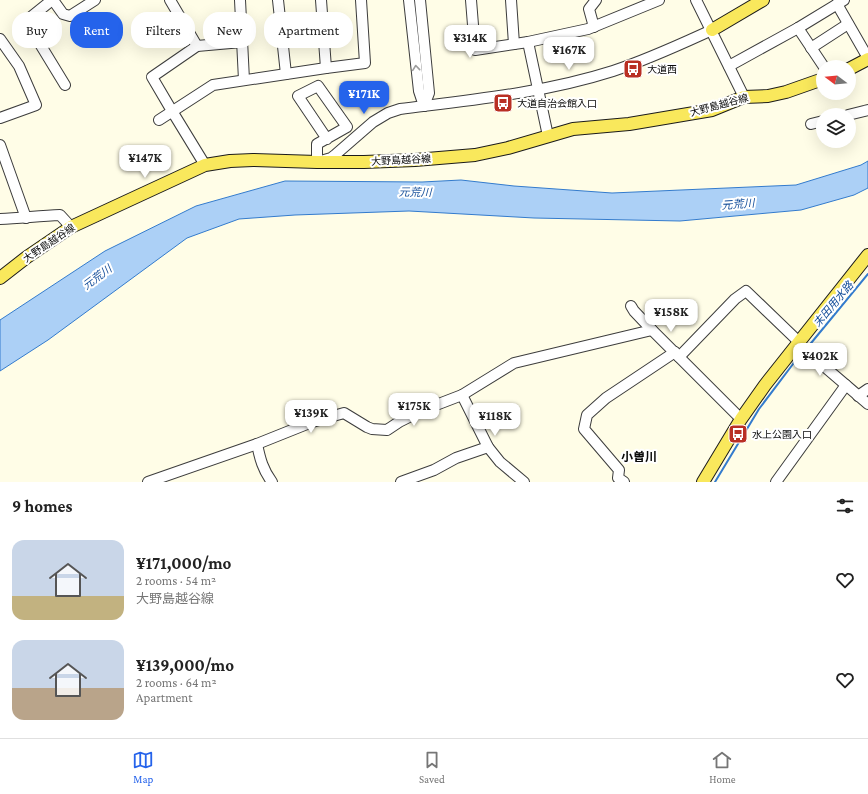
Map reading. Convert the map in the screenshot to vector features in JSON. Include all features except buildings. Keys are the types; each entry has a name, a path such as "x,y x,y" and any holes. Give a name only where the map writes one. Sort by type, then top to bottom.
{"main road":[{"path":"712,30 763,0"},
{"path":"856,65 868,58"},
{"name":"大野島越谷線","path":"0,278 27,256 71,227 206,165 230,161 253,160 317,162 416,160 476,155 508,148 573,129 629,124 712,110 744,97 768,96 786,92 816,81"},
{"path":"703,482 741,419 765,385 802,347 868,255"}],"street":[{"path":"65,86 26,21 53,0 63,14 70,16 95,0"},
{"path":"170,0 197,46"},
{"path":"240,0 241,12"},
{"path":"278,0 286,74"},
{"path":"320,0 326,68"},
{"path":"159,120 213,84 366,63 361,0"},
{"path":"409,0 419,91 424,106"},
{"path":"420,0 429,93 424,106"},
{"path":"471,0 475,50 528,42 594,27 659,0"},
{"path":"511,0 514,44"},
{"path":"594,27 589,9 596,0"},
{"path":"696,0 744,97"},
{"path":"729,66 798,28 841,2 848,24 868,58"},
{"path":"811,48 848,24"},
{"path":"798,28 819,60"},
{"path":"327,138 298,96 318,86 347,127 317,144 317,162 331,158 373,122 388,113 400,109 479,99 538,89 578,80 648,58 712,30"},
{"path":"0,39 19,66 36,105 0,118"},
{"path":"528,42 548,136"},
{"path":"203,45 197,46 152,77 206,165"},
{"path":"242,48 244,80"},
{"path":"856,113 868,110"},
{"path":"811,124 816,123"},
{"path":"0,145 4,170 26,218"},
{"path":"0,219 60,215 71,227"},
{"path":"624,482 618,478 619,470 584,429 587,415 606,398 677,354 735,299 746,291 802,347 868,404"},
{"path":"631,306 652,330 741,419"},
{"path":"148,482 257,444 312,422 344,413 372,429 387,430 423,410 462,395 514,363 652,330"},
{"path":"776,482 846,385"},
{"path":"858,396 868,389"},
{"path":"462,395 488,447 500,462 521,481"},
{"path":"257,444 266,474 272,482"},
{"path":"401,482 434,470 456,458 488,447"}],"water":[{"name":"元荒川","path":"868,161 868,188 854,195 801,210 680,221 534,218 409,211 295,215 239,219 187,238 48,340 0,371 0,320 105,251 196,206 285,181 422,182 461,180 514,186 612,193 796,185 861,165"}],"waterway":[{"name":"末田用水路","path":"807,348 868,274"},
{"name":"末田用水路","path":"715,482 759,409 803,352"}],"place":[{"name":"大道西","path":"633,69"},
{"name":"大道自治会館入口","path":"503,103"},
{"name":"水上公園入口","path":"738,434"}],"district":[{"name":"小曽川","path":"639,457"}]}
